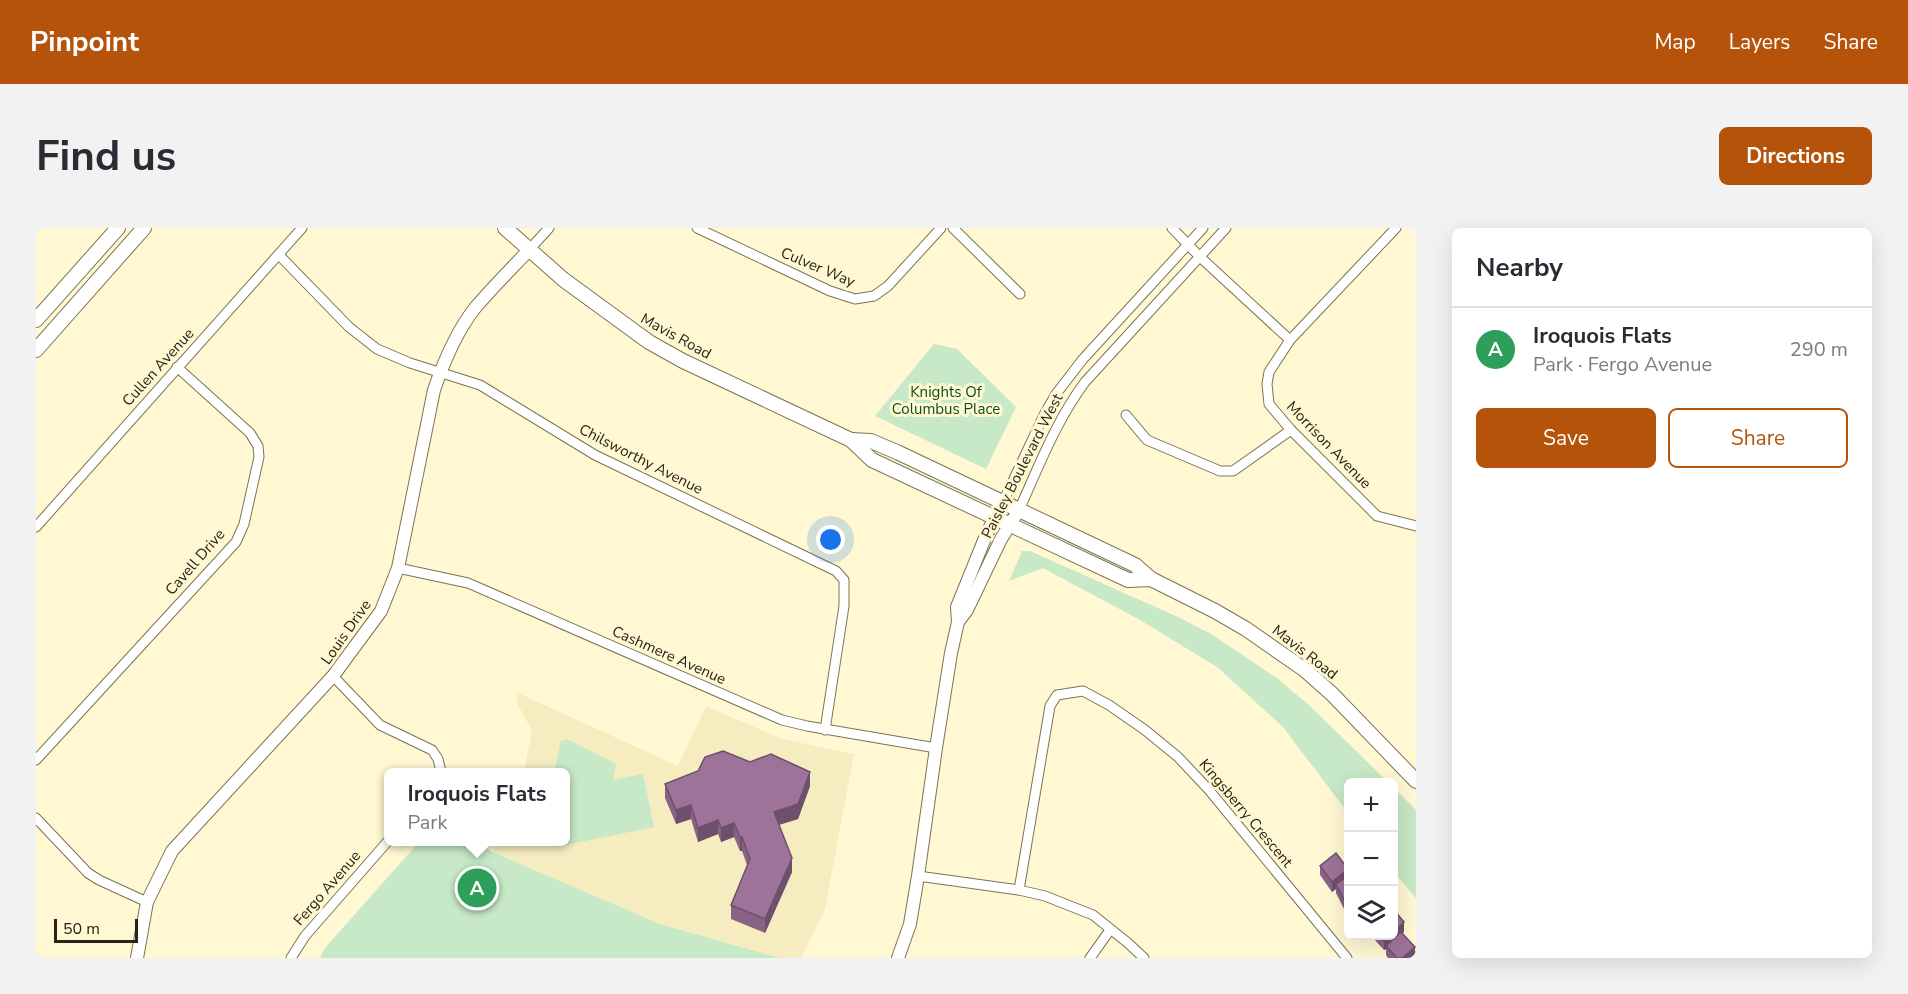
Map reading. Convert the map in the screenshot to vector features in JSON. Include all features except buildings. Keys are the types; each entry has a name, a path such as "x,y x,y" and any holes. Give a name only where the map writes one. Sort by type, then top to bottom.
{"main road":[{"path":"36,320 118,228"},
{"path":"36,350 144,228"},
{"name":"Mavis Road","path":"505,228 564,280 649,342 683,361 851,440 872,460 995,519 1128,580 1151,579"},
{"name":"Mavis Road","path":"851,440 871,441 1003,502 1135,565 1151,579 1236,623 1305,670 1332,694 1416,781"}],"street":[{"name":"Cullen Avenue","path":"36,527 302,228"},
{"name":"Louis Drive","path":"137,958 147,902 172,852 333,676 381,611 398,568 434,390 440,372 458,335 475,309 549,228"},
{"name":"Culver Way","path":"697,228 830,291 855,299 874,296 888,286 941,228"},
{"path":"953,228 1020,294"},
{"path":"1172,228 1290,340"},
{"name":"Paisley Boulevard West","path":"898,958 910,924 936,748 958,622 957,607 968,578 987,533 1056,394 1083,359 1203,228"},
{"name":"Paisley Boulevard West","path":"958,622 967,610 1009,525 1019,510 1055,429 1075,395 1226,228"},
{"name":"Morrison Avenue","path":"1396,228 1290,340 1269,372 1267,384 1269,404 1291,430 1377,516 1416,526"},
{"name":"Chilsworthy Avenue","path":"279,255 363,340 394,357 480,385 595,455 836,572 844,580 844,606 825,729"},
{"name":"Cavell Drive","path":"36,760 236,542 244,524 259,458 258,446 250,433 177,367"},
{"path":"1126,415 1147,440 1220,471 1233,471 1291,430"},
{"name":"Cashmere Avenue","path":"398,568 468,583 782,720 936,748"},
{"path":"333,676 380,725 432,750 440,768"},
{"name":"Kingsberry Crescent","path":"1019,890 1050,706 1058,695 1083,692 1109,705 1178,757 1209,790 1347,958"},
{"path":"36,818 88,873 147,902"},
{"name":"Fergo Avenue","path":"291,958 304,936 384,846"},
{"path":"918,876 1019,890 1045,897 1093,915 1144,958"},
{"path":"1090,958 1110,930"}],"shaded area":[{"path":"518,693 678,766 706,706 782,739 854,754 825,909 801,958 780,958 660,924 492,852 495,846 570,846 570,768 525,768 532,731 516,701"}],"green space":[{"name":"Knights Of Columbus Place","path":"934,344 957,349 1016,407 986,469 875,416"},
{"path":"1022,551 1030,551 1211,634 1278,679 1311,707 1384,778 1344,778 1344,808 1283,727 1217,667 1140,620 1043,568 1009,581"},
{"path":"567,739 616,764 613,780 643,774 654,827 570,844 570,768 555,768 561,741"},
{"path":"1398,792 1416,810 1416,898 1398,877"},
{"path":"415,846 484,846 492,852 660,924 780,958 320,958 324,949"}],"place":[{"name":"Iroquois Flats","path":"477,888"}]}
